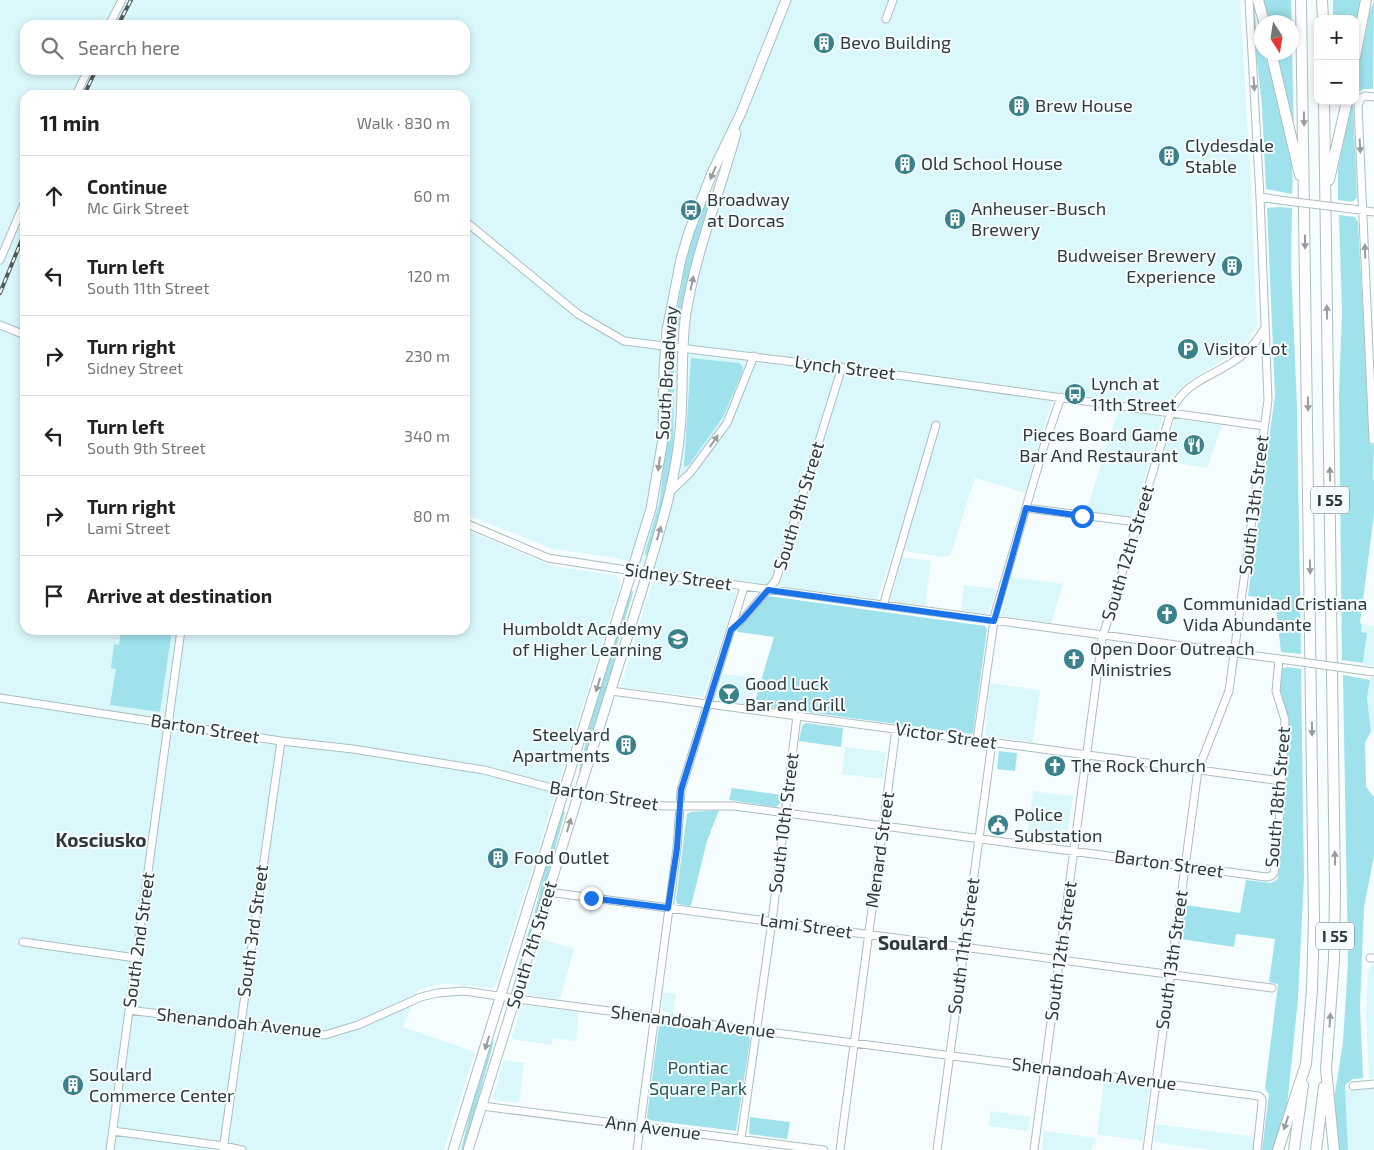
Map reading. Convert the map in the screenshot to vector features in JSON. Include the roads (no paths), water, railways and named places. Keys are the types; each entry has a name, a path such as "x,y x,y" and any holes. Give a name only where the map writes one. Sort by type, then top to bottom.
{"highway":[{"path":"1258,0 1262,15"},
{"name":"I 55","path":"1294,1150 1306,1064 1312,989 1314,880 1301,0"},
{"path":"1322,0 1323,15"},
{"path":"1359,36 1366,0"},
{"path":"1364,11 1371,0"},
{"path":"1273,60 1304,193"},
{"name":"I 55","path":"1316,1150 1326,1069 1333,978 1335,888 1324,105"},
{"path":"1326,198 1346,105"},
{"path":"1278,1150 1306,1064"},
{"path":"1326,1069 1334,1150"}],"main road":[{"name":"South Broadway","path":"671,492 680,428 682,348 686,312 694,275 742,113 786,0"},
{"name":"South Broadway","path":"647,524 655,495 663,439 666,346 674,289 684,247 713,170 742,113"},
{"name":"South 7th Street","path":"468,1150 671,492"},
{"name":"South 7th Street","path":"453,1150 502,997 647,524"}],"street":[{"path":"112,20 122,0"},
{"path":"886,19 893,0"},
{"name":"South 13th Street","path":"1147,1150 1198,770 1229,691 1268,388 1249,0"},
{"path":"78,90 86,75"},
{"path":"1373,440 1358,106 1361,98 1365,96 1374,97"},
{"path":"1260,198 1374,212"},
{"path":"0,260 20,213"},
{"name":"Lynch Street","path":"470,225 578,314 624,341 842,367 1264,426"},
{"path":"0,325 20,333"},
{"name":"South 12th Street","path":"1034,1150 1102,636 1170,412 1175,402 1186,390 1245,353 1257,340 1264,328"},
{"name":"South 7th Street","path":"671,492 690,473 727,423 754,356"},
{"name":"South 9th Street","path":"731,630 774,584 778,575 842,367"},
{"path":"977,740 994,621 1044,446 1061,397"},
{"path":"883,606 936,425"},
{"path":"1026,508 1137,522"},
{"name":"Sidney Street","path":"470,525 548,558 744,587 1374,672"},
{"name":"South 9th Street","path":"637,1150 677,848 681,790 744,587"},
{"name":"South 2nd Street","path":"110,1150 170,723 180,635"},
{"name":"South 18th Street","path":"1271,876 1274,873 1278,841 1285,720 1276,691 1278,659"},
{"name":"Victor Street","path":"611,691 1281,781"},
{"name":"Barton Street","path":"0,698 484,770 578,796 664,806 724,805 1074,852 1271,876"},
{"name":"South 10th Street","path":"741,1139 772,921 797,716"},
{"name":"Menard Street","path":"840,1150 896,729"},
{"name":"South 3rd Street","path":"224,1148 281,741"},
{"name":"South 11th Street","path":"937,1150 992,742"},
{"name":"Lami Street","path":"548,892 1272,988"},
{"path":"23,942 136,958"},
{"name":"Shenandoah Avenue","path":"129,1010 325,1035 358,1025 426,995 464,991 1258,1096 1262,1099 1257,1150"},
{"path":"1353,1086 1374,1084"},
{"name":"Ann Avenue","path":"482,1106 824,1150"},
{"path":"113,1130 242,1150"}],"railway":[{"path":"121,20 131,0"},
{"path":"86,90 94,75"},
{"path":"0,293 20,244"}],"place":[{"name":"Bevo Building","path":"824,43"},
{"name":"Brew House","path":"1019,106"},
{"name":"Clydesdale Stable","path":"1169,156"},
{"name":"Old School House","path":"905,164"},
{"name":"Broadway at Dorcas","path":"691,210"},
{"name":"Anheuser-Busch Brewery","path":"955,219"},
{"name":"Budweiser Brewery Experience","path":"1232,266"},
{"name":"Visitor Lot","path":"1188,349"},
{"name":"Lynch at 11th Street","path":"1075,394"},
{"name":"Pieces Board Game Bar And Restaurant","path":"1194,445"},
{"name":"Communidad Cristiana Vida Abundante","path":"1167,614"},
{"name":"Humboldt Academy of Higher Learning","path":"678,639"},
{"name":"Open Door Outreach Ministries","path":"1074,659"},
{"name":"Good Luck Bar and Grill","path":"729,694"},
{"name":"Steelyard Apartments","path":"626,745"},
{"name":"The Rock Church","path":"1055,766"},
{"name":"Police Substation","path":"998,825"},
{"name":"Food Outlet","path":"498,858"},
{"name":"Soulard Commerce Center","path":"73,1085"}],"district":[{"name":"Kosciusko","path":"101,840"},
{"name":"Soulard","path":"913,943"}],"park label":[{"name":"Pontiac Square Park","path":"698,1078"}]}
